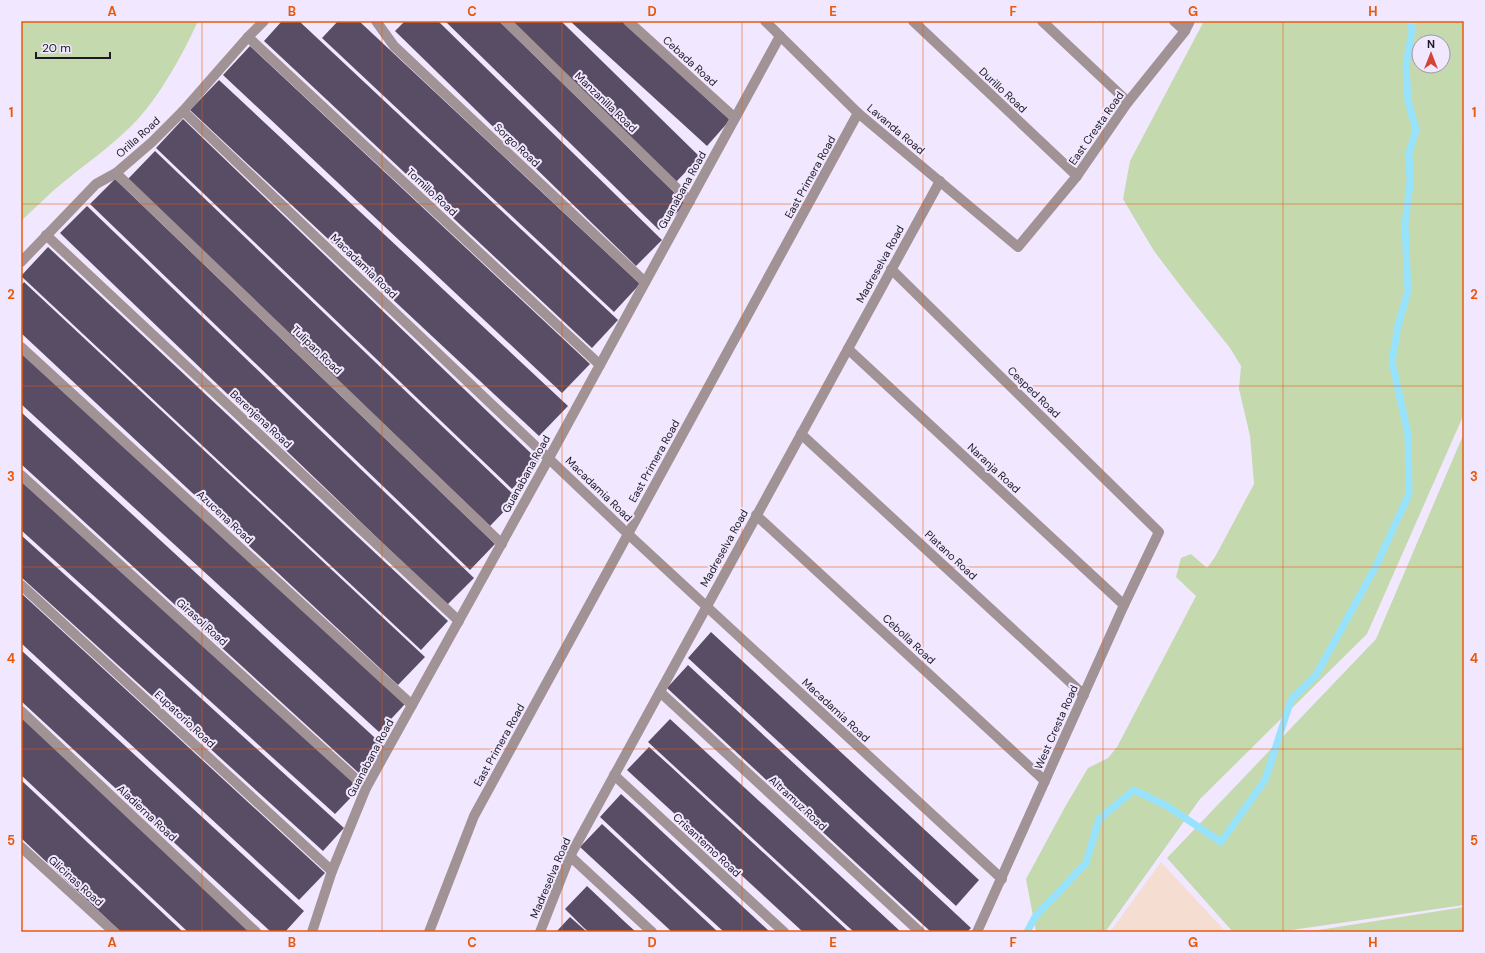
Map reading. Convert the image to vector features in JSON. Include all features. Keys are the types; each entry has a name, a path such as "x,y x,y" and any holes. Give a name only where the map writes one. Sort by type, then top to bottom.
{"street":[{"name":"Orilla Road","path":"21,262 96,184 116,173 152,142 183,111 248,36 264,21"},
{"name":"Sorgo Road","path":"376,21 394,46 645,282"},
{"name":"Manzanilla Road","path":"506,21 690,201"},
{"name":"Cebada Road","path":"628,21 735,118"},
{"name":"Lavanda Road","path":"764,21 858,113 1018,247"},
{"name":"Durillo Road","path":"913,21 1077,176"},
{"path":"1042,21 1128,102"},
{"path":"1174,21 1184,31"},
{"name":"East Cresta Road","path":"1018,247 1077,176 1128,102 1184,31 1190,21"},
{"name":"Tomillo Road","path":"248,36 600,365"},
{"name":"Guanabana Road","path":"312,932 332,871 366,788 502,544 780,36"},
{"name":"Macadamia Road","path":"183,111 628,534 1002,880"},
{"name":"East Primera Road","path":"429,932 474,816 858,113"},
{"name":"Tulipan Road","path":"116,173 502,544"},
{"name":"Madreselva Road","path":"540,932 570,856 940,181"},
{"name":"Berenjena Road","path":"46,235 458,621"},
{"name":"Cesped Road","path":"891,269 1159,532"},
{"name":"Azucena Road","path":"21,347 412,705"},
{"name":"Naranja Road","path":"848,349 1124,605"},
{"name":"Platano Road","path":"801,434 1084,695"},
{"name":"Girasol Road","path":"21,475 366,788"},
{"name":"Cebolla Road","path":"756,515 1045,781"},
{"name":"West Cresta Road","path":"977,932 1002,880 1124,605 1159,532"},
{"name":"Eupatorio Road","path":"21,585 332,871"},
{"name":"Altramuz Road","path":"660,692 920,932"},
{"name":"Aladierna Road","path":"21,711 256,932"},
{"name":"Crisantemo Road","path":"614,775 784,932"},
{"name":"Glicinas Road","path":"21,847 114,932"},
{"path":"570,856 652,932"}],"shaded area":[{"path":"1161,862 1226,932 1110,932"}],"green space":[{"path":"21,21 198,21 171,72 147,109 108,147 54,190 21,221"},
{"path":"1204,21 1464,21 1464,115 1462,124 1464,186 1464,414 1367,634 1200,799 1105,932 1036,932 1026,879 1088,768 1108,758 1117,747 1196,596 1176,577 1181,558 1191,554 1207,568 1215,557 1254,484 1250,436 1239,389 1241,366 1230,348 1154,251 1123,199 1130,161"},
{"path":"1464,433 1464,905 1278,932 1233,932 1167,858 1376,639"},
{"path":"1464,907 1464,932 1306,932"}],"building":[{"path":"282,21 299,21 618,320 592,348 264,41"},
{"path":"338,21 359,21 640,284 614,312 322,38"},
{"path":"405,21 438,21 662,240 636,266 395,31"},
{"path":"445,21 499,21 686,204 659,230"},
{"path":"511,21 561,21 700,157 676,182"},
{"path":"570,21 622,21 730,120 707,146"},
{"path":"250,46 590,364 562,393 223,75"},
{"path":"219,80 568,406 539,436 190,110"},
{"path":"183,119 539,461 512,489 156,148"},
{"path":"155,151 517,498 490,526 128,179"},
{"path":"115,179 495,544 470,570 90,204"},
{"path":"87,206 474,578 447,605 60,233"},
{"path":"48,247 448,621 421,650 21,276"},
{"path":"24,282 425,657 398,685 21,333 21,286"},
{"path":"21,352 405,704 379,732 21,404"},
{"path":"21,412 386,748 361,775 21,464"},
{"path":"21,481 360,788 335,814 21,530"},
{"path":"21,535 344,828 323,851 21,577"},
{"path":"21,593 325,873 299,900 21,643"},
{"path":"711,632 979,880 956,906 688,658"},
{"path":"21,650 304,911 285,932 271,932 21,701"},
{"path":"688,665 971,928 967,932 931,932 667,688"},
{"path":"21,717 250,932 188,932 21,775"},
{"path":"670,719 901,932 854,932 844,923 648,742"},
{"path":"649,747 849,932 803,932 627,770"},
{"path":"21,780 183,932 121,932 21,838"},
{"path":"621,794 770,932 724,932 678,890 600,817"},
{"path":"602,824 718,932 672,932 580,847"},
{"path":"587,886 636,932 589,932 584,928 565,909"},
{"path":"570,917 587,932 556,932"}],"waterway":[{"path":"1027,932 1035,917 1086,863 1099,819 1134,790 1167,806 1221,842 1265,780 1291,700 1316,675 1376,566 1409,494 1408,434 1392,362 1398,325 1408,291 1405,225 1410,183 1409,153 1416,130 1408,101 1406,65 1412,30 1410,21"}]}
